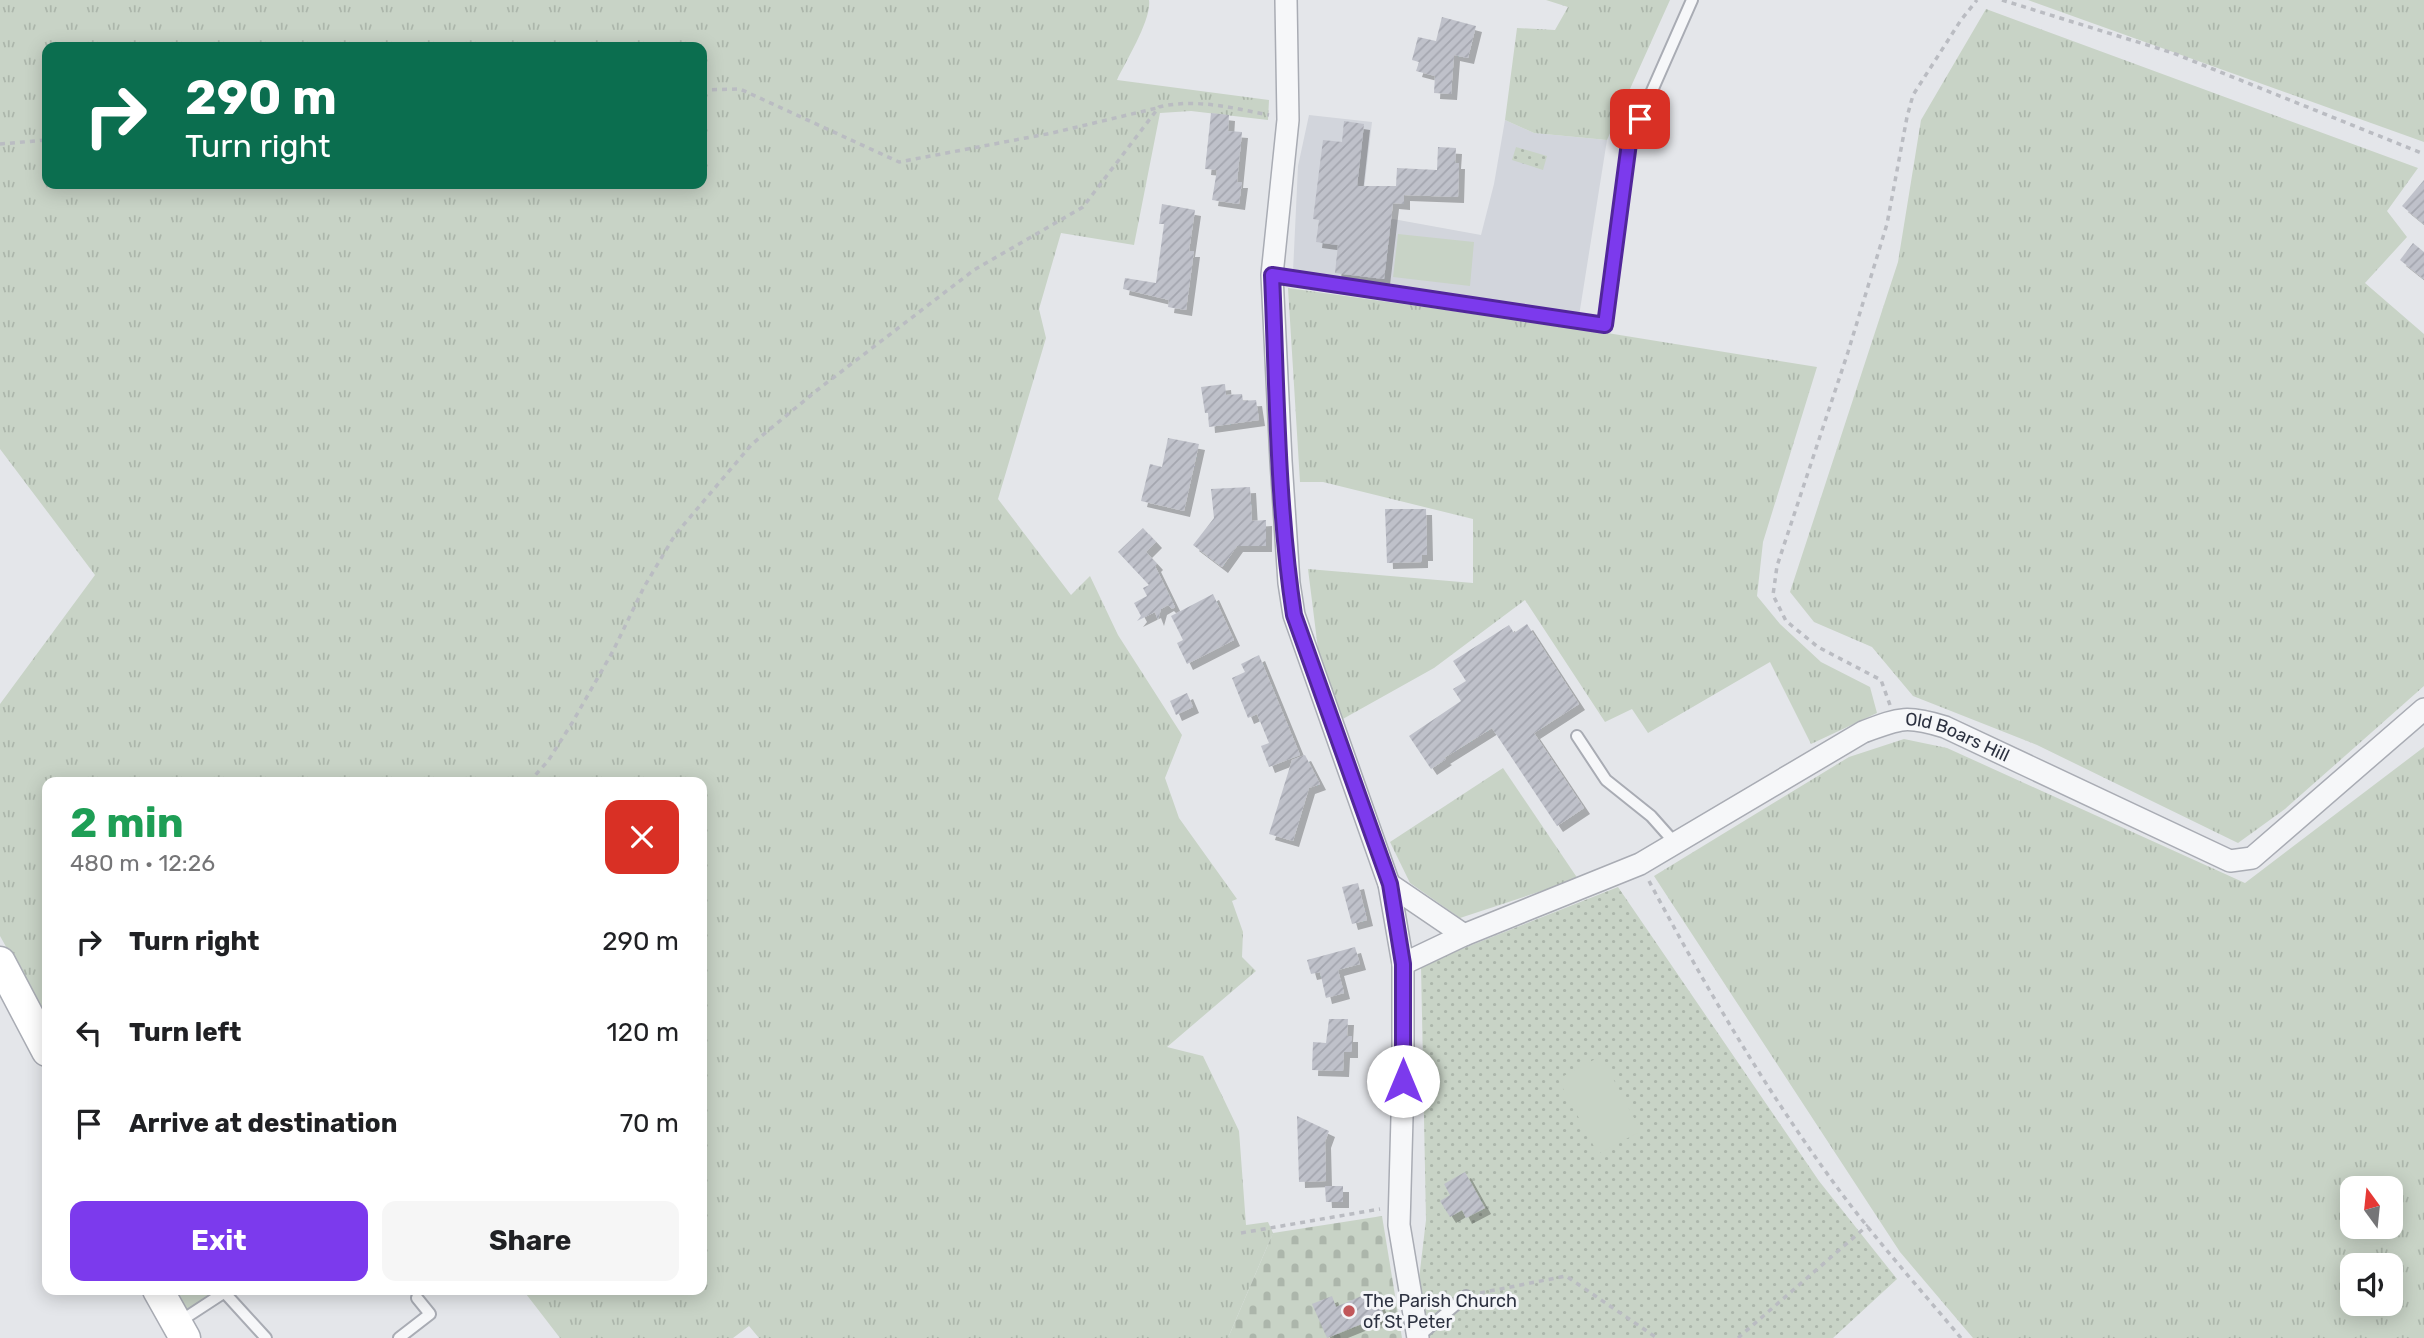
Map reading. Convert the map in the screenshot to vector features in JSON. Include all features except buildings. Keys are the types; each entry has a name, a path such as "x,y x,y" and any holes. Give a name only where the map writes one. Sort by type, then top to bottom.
{"main road":[{"path":"0,962 42,1042"},
{"path":"161,1295 181,1331"}],"street":[{"path":"1286,0 1288,121 1272,275 1289,583 1294,615 1390,884 1403,964 1399,1225 1418,1338"},
{"name":"Old Boars Hill","path":"1403,964 1464,935 1640,864 1863,732 1895,720 1918,719 1945,727 2230,861 2252,858 2424,709"},
{"path":"1390,884 1464,935"}],"lane":[{"path":"1272,275 1605,325 1629,143 1692,0"},
{"path":"1577,736 1606,780 1651,816 1675,843"},
{"path":"181,1331 222,1295"},
{"path":"229,1295 266,1338"},
{"path":"1418,1338 1466,1296"},
{"path":"399,1338 430,1314 417,1298"}],"path":[{"path":"1895,720 1881,680 1818,647 1786,621 1773,594 1777,566 1887,224 1913,95 1977,0"},
{"path":"2001,0 2173,53 2424,154"},
{"path":"707,90 740,89 899,162 1052,133 1172,104 1208,104 1288,121"},
{"path":"534,777 548,761 572,723 674,535 752,444 816,391 974,270 1083,207 1159,107"},
{"path":"0,144 42,140"},
{"path":"1640,864 1686,950 1756,1070 1840,1191 1961,1338"},
{"path":"1241,1233 1400,1206"},
{"path":"1738,1338 1868,1225"},
{"path":"1466,1296 1566,1276 1657,1338"}],"shaded area":[{"path":"1309,115 1372,122 1362,207 1382,217 1481,235 1494,184 1505,120 1534,133 1607,140 1579,316 1293,272 1298,166"}],"green space":[{"path":"0,0 1149,0 1143,29 1117,80 1269,100 1268,120 1191,111 1160,113 1134,245 1061,233 1039,309 1046,338 998,499 1071,595 1090,576 1118,635 1182,735 1165,778 1179,818 1237,899 1232,901 1243,932 1242,957 1256,971 1167,1047 1203,1056 1239,1131 1246,1225 1268,1222 1273,1233 1228,1338 759,1338 749,1326 733,1338 560,1338 527,1295 707,1295 707,777 42,777 42,1011 0,936 0,704 95,575 0,449"},
{"path":"1546,0 1670,0 1607,140 1534,133 1505,120 1517,28 1555,30 1568,7"},
{"path":"2028,0 2424,0 2424,142"},
{"path":"1986,9 2418,168 2387,211 2407,237 2365,283 2424,334 2424,686 2285,809 2238,843 2037,745 1913,696 1872,647 1814,622 1790,592 1898,262 1921,120"},
{"path":"1516,147 1547,156 1543,170 1512,160"},
{"path":"1398,234 1474,242 1470,286 1393,277"},
{"path":"1288,288 1595,331 1817,367 1763,542 1757,596 1780,624 1821,662 1870,687 1877,713 1811,744 1770,662 1648,733 1632,709 1605,722 1525,600 1434,668 1341,720 1319,657 1308,569 1473,583 1473,519 1323,482 1300,482"},
{"path":"1904,739 1947,748 2245,883 2424,747 2424,1338 1973,1338 1900,1252 1654,876 1849,757"},
{"path":"1503,768 1578,879 1460,918 1410,883 1390,842"},
{"path":"1618,887 1819,1181 1897,1279 1833,1338 1428,1338 1419,1279 1426,1220 1421,965"},
{"path":"1601,1056 1641,1131 1598,1154 1558,1079"},
{"path":"1382,1216 1402,1338 1228,1338 1273,1233"},
{"path":"174,1295 210,1295 183,1313"}],"place":[{"name":"The Parish Church of St Peter","path":"1349,1311"}],"route":[{"path":"1403,1081 1403,964 1390,884 1294,615 1289,583 1281,461 1272,275 1605,325 1629,143 1640,119"}]}
